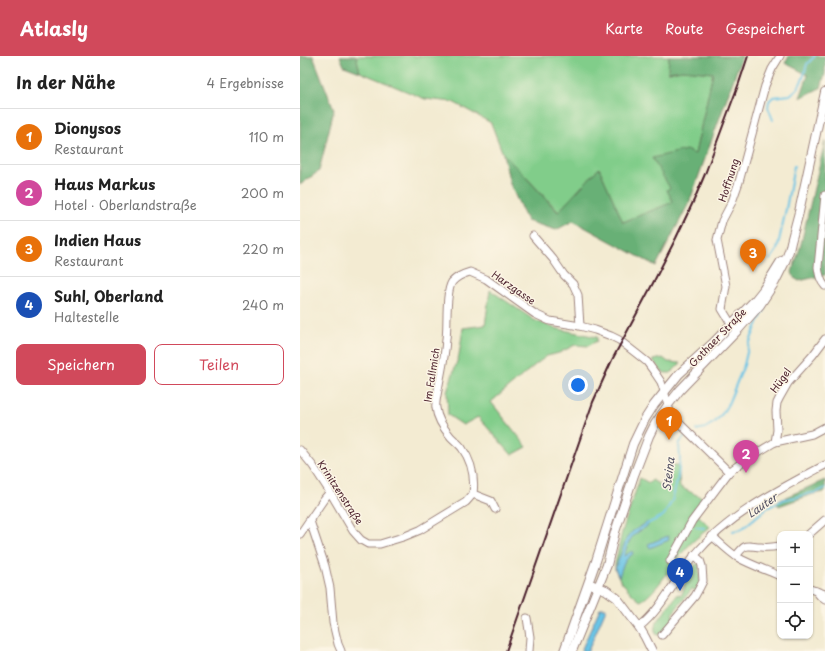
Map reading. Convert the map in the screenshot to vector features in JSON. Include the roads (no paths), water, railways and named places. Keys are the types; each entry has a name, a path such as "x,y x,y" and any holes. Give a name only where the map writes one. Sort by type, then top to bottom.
{"main road":[{"name":"Gothaer Straße","path":"572,651 607,564 615,532 641,454 652,430 668,405 760,305 775,282 784,264 789,251 799,212 825,92"},
{"path":"564,651 589,583 633,444 645,418 664,391 679,374 696,360 755,300 779,265 791,242"},
{"path":"589,583 606,590 617,598 639,627 652,651"}],"street":[{"name":"Hoffnung","path":"737,331 731,325 722,309 726,286 717,240 722,221 732,202 739,182 765,86 772,69 780,56"},
{"path":"825,195 818,267 819,276 825,286"},
{"path":"533,236 573,284 578,295 580,326"},
{"name":"Harzgasse","path":"448,295 452,283 460,275 470,272 486,279 535,314 550,321 595,330 619,340 638,354 655,372 661,382 673,418 707,449 729,472"},
{"name":"Im Fallmich","path":"448,295 445,354 435,408 440,421 450,436 468,457 473,474 473,494"},
{"name":"Hügel","path":"774,442 777,430 777,403 780,396 788,383 813,355 825,338"},
{"path":"670,561 692,521 729,472 774,442 812,434 825,427"},
{"name":"Krinitzenstraße","path":"300,450 313,466 353,531 361,540 368,544 380,544 420,530 466,502 473,494"},
{"path":"639,627 659,606 694,555 712,536 754,505 794,481 825,465"},
{"path":"300,534 330,492"},
{"path":"473,494 491,501 495,509"},
{"path":"812,531 825,520"},
{"path":"310,521 325,566 330,588 333,623 341,651"},
{"path":"712,536 736,556 777,575"},
{"path":"736,556 742,548 746,546 777,546"},
{"path":"662,635 695,596 703,581 700,560 694,555"},
{"path":"813,590 825,594"},
{"path":"813,590 825,600"},
{"path":"527,618 530,637 529,651"}],"water":[{"path":"648,522 648,526 638,532 630,541 624,556 632,551 633,554 625,561 619,577 615,569 627,537 633,531"},
{"path":"668,536 669,540 650,548 648,544"},
{"path":"600,608 606,609 588,651 581,651"}],"waterway":[{"name":"Steina","path":"773,120 768,107 769,101 773,97 790,95 798,88 807,64 815,56"},
{"name":"Steina","path":"770,260 777,250 794,166"},
{"name":"Steina","path":"696,430 705,428 715,422 728,404 744,365 749,344 765,309"},
{"name":"Steina","path":"647,524 664,515 672,501 678,477 680,458 679,444 685,436"},
{"name":"Lauter","path":"733,531 743,528 767,508 785,499 818,492 825,488"},
{"name":"Lauter","path":"696,527 704,528"}],"railway":[{"path":"506,651 593,402 612,360 652,285 694,200 748,56"}],"place":[{"name":"Indien Haus","path":"753,272"},
{"name":"Dionysos","path":"669,440"},
{"name":"Haus Markus","path":"746,473"},
{"name":"Suhl, Oberland","path":"680,591"}]}
